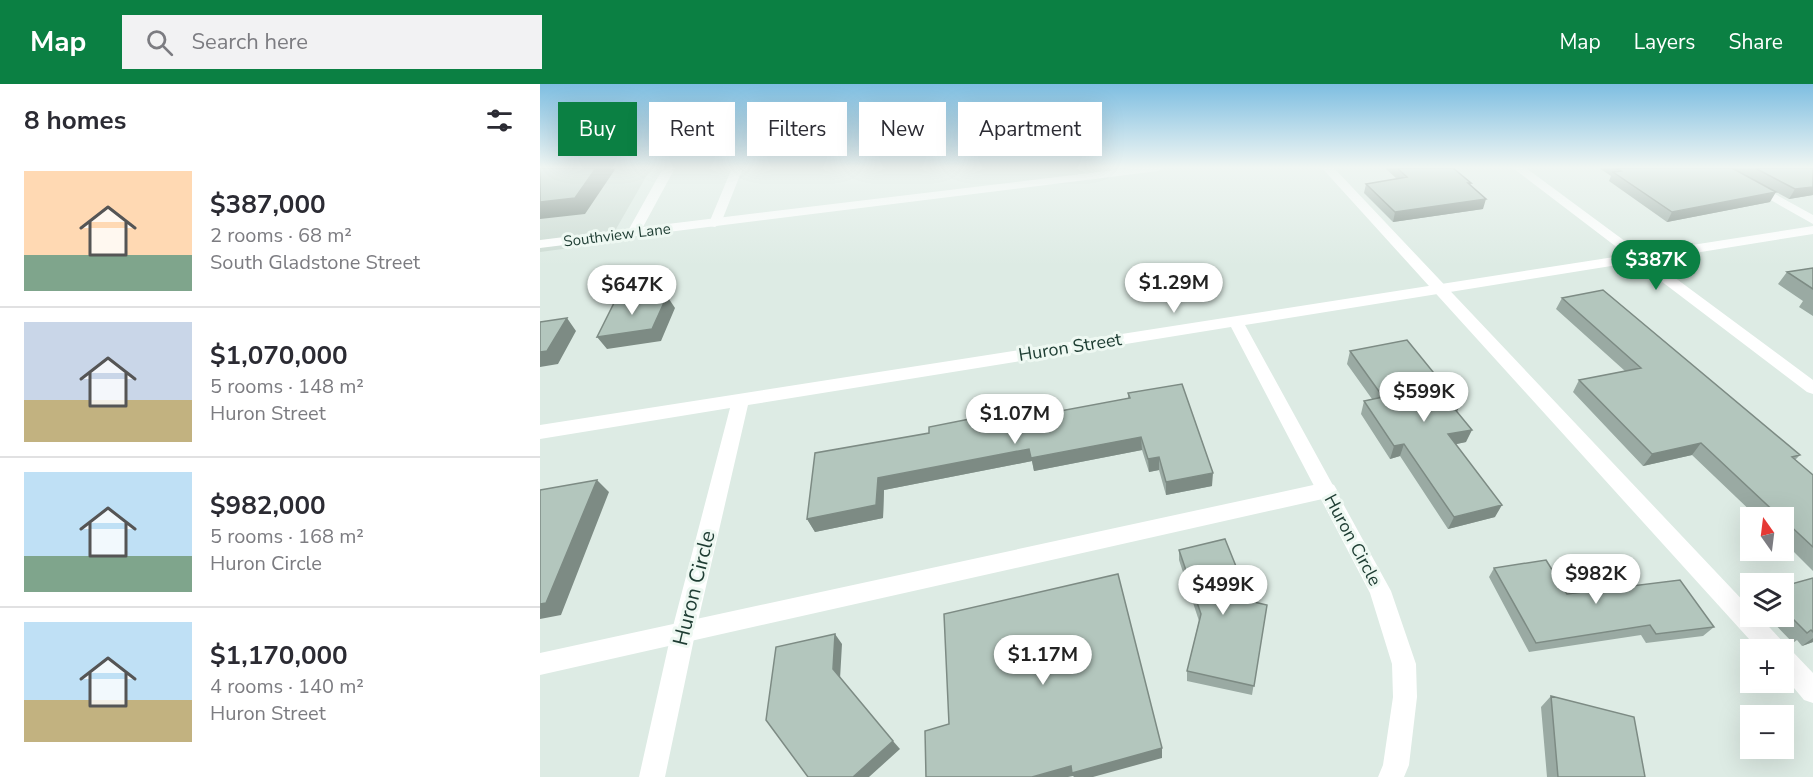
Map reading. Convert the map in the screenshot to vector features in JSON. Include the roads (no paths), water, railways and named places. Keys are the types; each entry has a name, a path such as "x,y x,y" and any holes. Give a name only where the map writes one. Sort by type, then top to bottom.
{"street":[{"path":"634,232 651,200"},
{"path":"715,223 724,200"},
{"name":"Southview Lane","path":"540,244 898,200"},
{"path":"1358,200 1765,639"},
{"path":"1562,200 1813,388"},
{"path":"1778,200 1813,220"},
{"name":"Huron Street","path":"540,432 1636,256 1813,230"},
{"name":"Huron Circle","path":"1235,321 1380,591 1404,664 1405,697 1396,765 1392,777"},
{"name":"Huron Circle","path":"652,777 683,634 741,400"},
{"path":"540,664 1327,490"},
{"path":"1794,670 1813,691"}]}
